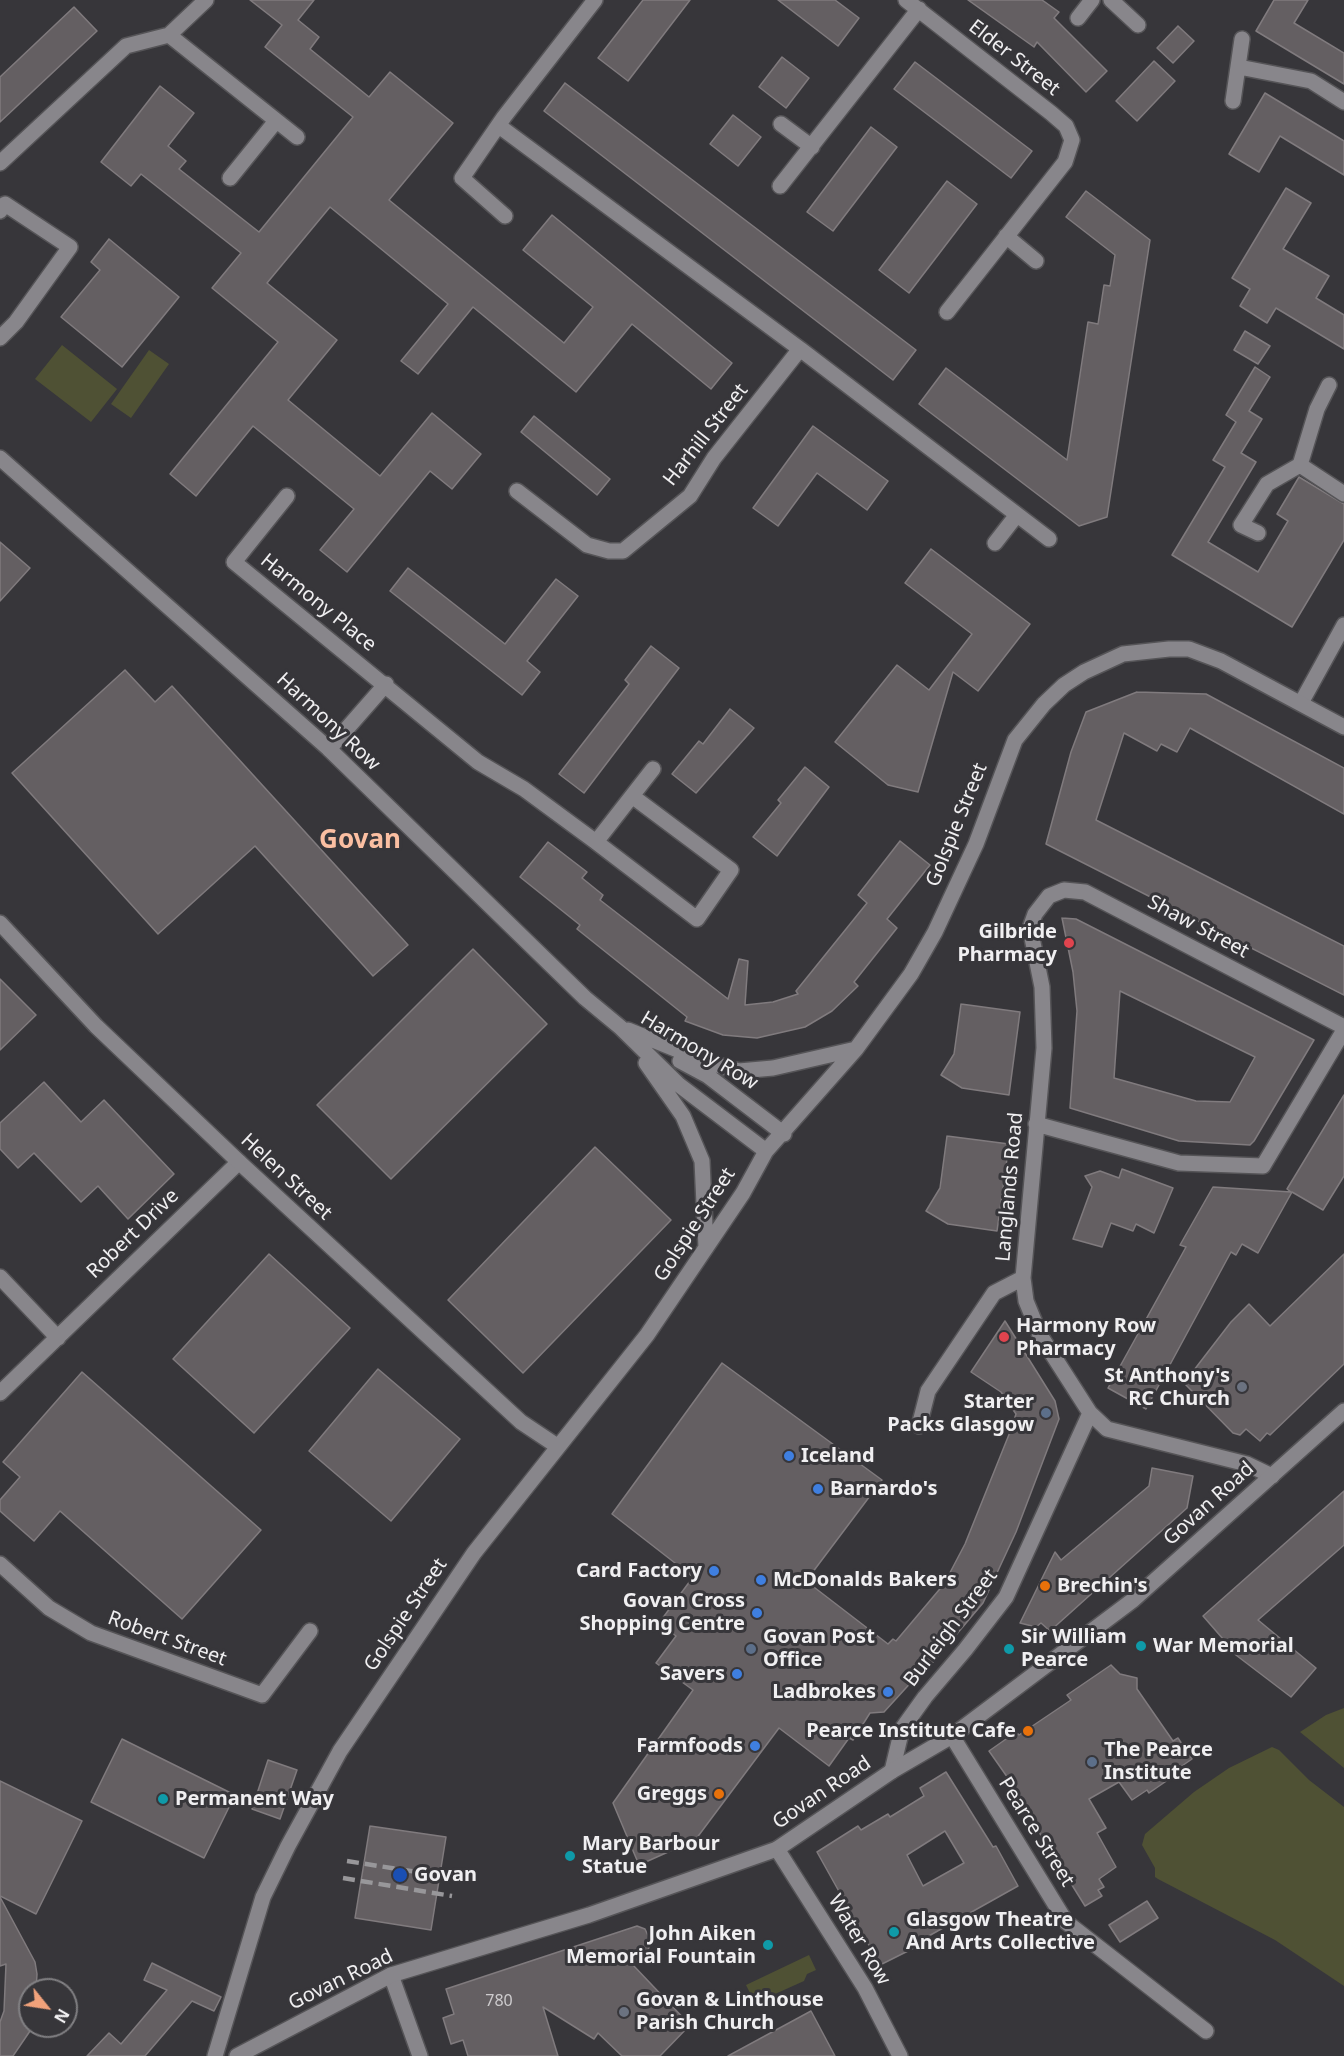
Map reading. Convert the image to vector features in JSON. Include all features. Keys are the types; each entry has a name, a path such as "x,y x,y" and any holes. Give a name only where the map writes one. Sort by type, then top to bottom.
{"street":[{"path":"0,163 126,46 170,35 206,0"},
{"path":"505,216 462,178 595,0"},
{"path":"1078,18 1092,0"},
{"path":"1111,0 1137,25"},
{"path":"780,186 812,147 913,5"},
{"name":"Elder Street","path":"913,5 1066,126 1072,140 1065,162 1006,236"},
{"path":"170,35 297,137"},
{"path":"1233,100 1242,39"},
{"path":"1239,67 1311,81 1344,102"},
{"path":"230,178 276,121"},
{"path":"781,124 812,147"},
{"path":"499,126 800,349 1049,539"},
{"path":"0,211 5,204 70,247 16,322 0,338"},
{"path":"947,312 1006,236 1036,261"},
{"name":"Harhill Street","path":"518,491 587,545 609,551 623,551 690,496 714,458 800,349"},
{"path":"1258,533 1241,525 1267,484 1300,465 1317,409 1329,385"},
{"name":"Harmony Row","path":"0,458 329,749 585,998 620,1027 680,1085 766,1151"},
{"path":"1300,465 1344,494"},
{"name":"Harmony Place","path":"287,496 234,562 386,684 478,762 524,789 697,919 731,870 632,796"},
{"path":"995,543 1016,516"},
{"path":"1300,703 1344,625"},
{"name":"Golspie Street","path":"215,2056 263,1897 324,1780 474,1553 647,1335 743,1193 766,1151 784,1134 814,1095 856,1049 911,974 935,932 976,844 1015,740 1044,704 1064,685 1084,672 1123,654 1169,649 1189,650 1221,661 1344,727"},
{"path":"329,749 386,684"},
{"path":"596,842 653,769"},
{"name":"Shaw Street","path":"1035,914 1049,896 1064,890 1085,892 1344,1029"},
{"name":"Langlands Road","path":"919,1426 928,1391 994,1293 1023,1278 1044,1048 1042,987 1030,928 1035,914"},
{"name":"Helen Street","path":"0,923 96,1026 239,1162 521,1422 557,1446"},
{"name":"Harmony Row","path":"620,1027 710,1064 739,1071 773,1068 856,1049"},
{"name":"Harmony Row","path":"620,1027 708,1076 784,1134"},
{"name":"Harmony Row","path":"620,1027 675,1102 691,1132 702,1161 706,1248"},
{"path":"1036,1124 1179,1163 1263,1166 1344,1029"},
{"name":"Robert Drive","path":"0,1393 140,1255 239,1162"},
{"path":"0,1277 58,1338"},
{"path":"1023,1278 1026,1301 1040,1335 1090,1413 1107,1429 1247,1464 1272,1476"},
{"name":"Govan Road","path":"237,2056 391,1975 589,1915 777,1849 892,1771 952,1736 1133,1600 1344,1411"},
{"name":"Burleigh Street","path":"892,1771 902,1729 1006,1597 1090,1413"},
{"name":"Robert Street","path":"0,1564 49,1608 91,1633 262,1695 310,1631"},
{"name":"Pearce Street","path":"952,1736 1066,1922 1206,2031"},
{"name":"Water Row","path":"777,1849 865,1988 900,2056"},
{"path":"391,1975 420,2056"}],"green space":[{"path":"62,345 117,389 91,422 35,379"},
{"path":"149,350 169,364 131,418 111,404"},
{"path":"1344,1708 1344,1768 1300,1732 1326,1715"},
{"path":"1272,1747 1279,1750 1309,1780 1344,1807 1344,1986 1275,1940 1155,1877 1155,1868 1142,1845 1145,1834 1194,1792 1229,1768"},
{"path":"809,1955 816,1970 807,1974 804,1981 755,2003 746,1985"}],"building":[{"path":"250,0 314,0 298,20 319,37 310,49 369,97 390,72 453,123 389,200 564,343 593,307 523,250 552,215 732,363 711,389 632,324 576,392 473,307 418,374 401,361 448,304 330,207 267,283 337,340 288,400 380,476 432,413 481,454 452,489 430,471 347,572 320,550 354,509 253,426 196,496 170,474 278,342 212,288 241,253 141,174 131,186 101,162 160,86 194,113 168,146 186,161 179,169 259,232 353,117 265,47 282,25"},
{"path":"643,0 690,0 628,81 598,58"},
{"path":"778,0 835,0 859,18 838,46"},
{"path":"968,0 1042,0 1059,12 1054,18 1107,71 1086,92 1037,42 1034,47"},
{"path":"1274,0 1308,0 1294,23 1344,53 1344,84 1256,31"},
{"path":"74,7 97,31 0,122 0,77"},
{"path":"1178,26 1194,41 1173,63 1157,48"},
{"path":"782,57 809,78 786,108 759,87"},
{"path":"1154,61 1175,81 1137,121 1116,101"},
{"path":"915,62 1032,151 1011,178 894,89"},
{"path":"565,83 916,350 893,380 544,111"},
{"path":"1265,93 1344,141 1344,175 1280,136 1259,172 1229,154"},
{"path":"733,115 761,137 738,166 710,144"},
{"path":"871,127 897,147 833,231 807,212"},
{"path":"947,181 977,204 909,293 879,270"},
{"path":"1286,188 1311,203 1283,249 1329,276 1316,298 1344,315 1344,349 1276,308 1267,323 1240,306 1250,289 1232,278"},
{"path":"1086,191 1150,240 1107,517 1079,526 919,404 946,368 1067,460 1088,322 1098,324 1104,285 1110,286 1115,255 1066,217"},
{"path":"109,239 179,297 122,367 61,317 100,270 91,262"},
{"path":"1245,331 1270,346 1258,364 1234,350"},
{"path":"1255,367 1270,377 1249,411 1262,419 1241,453 1256,462 1208,542 1258,572 1288,521 1277,514 1299,477 1344,504 1344,540 1292,627 1172,555 1225,467 1213,460 1236,422 1226,415"},
{"path":"534,416 610,479 597,495 521,432"},
{"path":"813,426 888,481 867,510 817,473 778,526 753,508"},
{"path":"0,542 30,568 0,601"},
{"path":"931,549 1030,624 978,691 953,672 918,792 888,785 835,742 897,665 929,690 972,634 905,583"},
{"path":"408,568 505,644 556,579 578,596 527,661 540,672 522,695 390,591"},
{"path":"651,646 679,668 584,793 559,774 629,684 625,680"},
{"path":"125,670 155,702 172,686 408,945 373,976 255,846 158,934 12,773"},
{"path":"1137,692 1206,694 1344,768 1344,814 1190,728 1177,752 1161,744 1157,751 1124,733 1096,820 1344,946 1344,995 1046,844 1071,752 1086,712"},
{"path":"730,709 754,728 696,793 672,774 699,741 703,744"},
{"path":"805,767 829,787 777,856 753,837 781,803 778,800"},
{"path":"900,841 930,865 887,919 897,928 854,982 858,986 832,1011 805,1027 757,1038 723,1035 685,1021 687,1017 577,929 580,925 520,877 548,842 587,872 582,878 603,895 600,900 728,999 739,959 748,961 745,1005 773,1002 798,994 796,991 867,903 858,895"},
{"path":"1062,918 1076,919 1314,1040 1250,1145 1179,1141 1070,1108 1077,1011 1073,972","holes":["1120,991 1255,1057 1230,1102 1196,1101 1114,1078"]},
{"path":"473,949 547,1024 391,1179 317,1105"},
{"path":"0,979 36,1015 0,1050"},
{"path":"961,1004 1020,1012 1009,1095 962,1088 941,1075 954,1054"},
{"path":"44,1082 81,1122 104,1100 174,1174 128,1219 98,1186 81,1202 34,1153 18,1168 0,1149 0,1123"},
{"path":"1344,1095 1344,1176 1323,1210 1292,1192 1258,1253 1242,1244 1236,1255 1231,1252 1146,1409 1108,1388 1186,1247 1180,1245 1213,1187 1291,1192 1287,1189"},
{"path":"947,1136 1009,1144 997,1231 948,1224 926,1211 940,1188"},
{"path":"595,1147 671,1220 523,1373 448,1300"},
{"path":"1122,1169 1173,1188 1154,1233 1136,1224 1133,1231 1111,1223 1102,1247 1073,1239 1092,1187 1085,1176 1100,1171 1119,1178"},
{"path":"269,1254 350,1328 254,1433 173,1359"},
{"path":"1344,1254 1344,1364 1270,1435 1267,1433 1260,1441 1246,1429 1240,1435 1233,1433 1184,1383 1231,1322 1249,1304 1270,1326"},
{"name":"Govan Cross Shopping Centre","path":"1005,1321 1055,1401 1059,1419 1016,1532 983,1603 928,1668 926,1666 884,1712 870,1713 853,1740 849,1738 829,1766 779,1728 690,1847 686,1844 639,1865 613,1803 693,1690 656,1663 676,1636 659,1623 693,1577 612,1514 722,1363 882,1480 806,1581 888,1644 893,1639 896,1641 944,1584 965,1544 1010,1432 1016,1414 1001,1392 971,1372"},
{"path":"378,1369 460,1439 391,1521 309,1451"},
{"path":"82,1372 261,1530 182,1619 60,1511 34,1541 0,1511 0,1500 20,1477 3,1462"},
{"path":"1152,1468 1193,1476 1187,1508 1050,1631 1041,1623 1036,1627 1020,1623 1055,1552 1061,1560 1149,1486"},
{"path":"1344,1491 1344,1545 1258,1620 1316,1668 1291,1697 1228,1649 1230,1647 1203,1616"},
{"name":"The Pearce Institute","path":"1111,1665 1120,1674 1137,1678 1137,1689 1173,1741 1178,1738 1192,1759 1176,1770 1178,1773 1149,1793 1147,1790 1132,1800 1119,1782 1089,1799 1106,1828 1097,1833 1116,1867 1099,1879 1104,1887 1098,1890 1102,1896 1085,1906 1021,1803 1024,1801 989,1751 1016,1732 1019,1735 1071,1700 1067,1695"},
{"name":"Permanent Way","path":"122,1739 235,1795 204,1858 91,1802"},
{"path":"268,1760 297,1770 280,1819 252,1809"},
{"path":"946,1772 993,1847 996,1846 1018,1886 918,1942 920,1945 880,1965 817,1852 858,1826 861,1830 888,1814 890,1817 924,1796 920,1788","holes":["945,1831 964,1863 923,1886 907,1855"]},
{"path":"0,1781 82,1821 36,1914 0,1896"},
{"path":"370,1826 446,1837 431,1930 355,1918"},
{"path":"0,1897 35,1962 37,1974 37,1978 18,1978 18,2038 25,2038 13,2056 0,2056 0,2022 4,2011 6,1964 0,1966"},
{"path":"1147,1901 1158,1918 1120,1942 1109,1925"},
{"path":"637,1926 645,1929 651,1942 648,1950 632,1964 690,2025 660,2056 622,2056 598,2033 594,2039 543,2007 558,2056 468,2056 463,2040 451,2044 443,2018 454,2014 446,1989"},
{"path":"152,1963 221,1997 214,2011 192,2001 145,2056 87,2056 109,2033 121,2044 167,1990 144,1980"},
{"path":"811,2011 835,2056 728,2056"}],"railway":[{"path":"347,1861 455,1878"},
{"path":"343,1878 452,1896"}],"place":[{"name":"Gilbride Pharmacy","path":"1069,943"},
{"name":"Harmony Row Pharmacy","path":"1004,1337"},
{"name":"St Anthony's RC Church","path":"1242,1387"},
{"name":"Starter Packs Glasgow","path":"1046,1413"},
{"name":"Iceland","path":"789,1456"},
{"name":"Barnardo's","path":"818,1489"},
{"name":"Card Factory","path":"714,1571"},
{"name":"McDonalds Bakers","path":"761,1580"},
{"name":"Brechin's","path":"1045,1586"},
{"name":"Govan Cross Shopping Centre","path":"757,1613"},
{"name":"War Memorial","path":"1141,1646"},
{"name":"Govan Post Office","path":"751,1649"},
{"name":"Sir William Pearce","path":"1009,1649"},
{"name":"Savers","path":"737,1674"},
{"name":"Ladbrokes","path":"888,1692"},
{"name":"Pearce Institute Cafe","path":"1028,1731"},
{"name":"Farmfoods","path":"755,1746"},
{"name":"The Pearce Institute","path":"1092,1762"},
{"name":"Greggs","path":"719,1794"},
{"name":"Permanent Way","path":"163,1799"},
{"name":"Mary Barbour Statue","path":"570,1856"},
{"name":"Govan","path":"400,1875"},
{"name":"Glasgow Theatre And Arts Collective","path":"894,1932"},
{"name":"John Aiken Memorial Fountain","path":"768,1945"},
{"name":"Govan & Linthouse Parish Church","path":"624,2012"}],"district":[{"name":"Govan","path":"360,841"}]}
